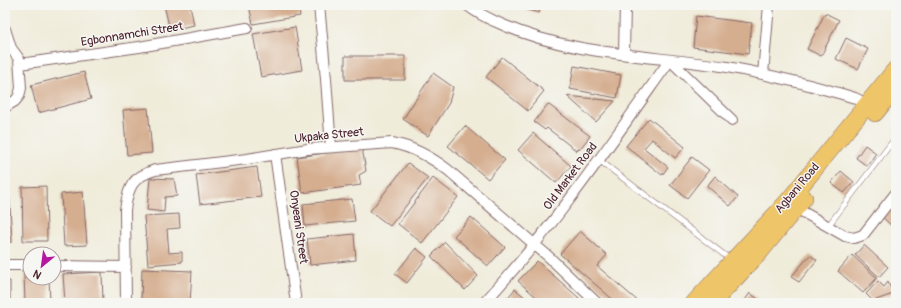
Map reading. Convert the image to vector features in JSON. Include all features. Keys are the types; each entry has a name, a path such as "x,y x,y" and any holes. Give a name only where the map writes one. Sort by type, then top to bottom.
{"main road":[{"name":"Agbani Road","path":"712,303 759,253 792,204 872,107 896,68"},
{"name":"Agbani Road","path":"872,107 896,88"},
{"name":"Agbani Road","path":"694,303 732,261 792,204"}],"street":[{"path":"319,5 331,147"},
{"path":"467,5 486,17 512,29 541,39 591,50 726,67 763,74 842,94 855,98 872,107"},
{"path":"624,54 625,5"},
{"path":"763,74 769,5"},
{"name":"Egbonnamchi Street","path":"20,64 139,47 247,28"},
{"path":"5,30 9,43 20,64 21,88 19,96 5,108"},
{"path":"670,60 732,120"},
{"name":"Old Market Road","path":"484,303 534,245 599,160 670,60"},
{"name":"Ukpaka Street","path":"126,303 125,210 129,188 142,176 155,170 308,149 392,143 418,151 438,162 568,275 596,303"},
{"name":"Onyeani Street","path":"275,154 296,303"},
{"path":"792,204 845,236 854,238 863,234 896,193"},
{"path":"5,265 22,265"},
{"path":"62,266 126,267"}],"lane":[{"path":"828,226 896,137"},
{"path":"599,160 732,261"}],"building":[{"path":"164,5 190,5 194,25 170,30"},
{"path":"249,5 298,5 300,16 253,24"},
{"path":"509,5 541,5 539,13"},
{"path":"825,13 839,20 821,56 807,49"},
{"path":"696,16 752,23 748,54 693,47"},
{"path":"295,27 302,70 261,77 253,34"},
{"path":"846,38 868,49 858,69 836,59"},
{"path":"345,56 405,56 405,80 345,80"},
{"path":"502,57 544,91 528,111 486,77"},
{"path":"574,66 621,75 617,98 570,89"},
{"path":"84,72 91,99 38,113 31,85"},
{"path":"433,73 453,87 449,103 428,136 403,119"},
{"path":"567,96 615,101 596,122"},
{"path":"548,104 590,136 579,150 578,149 577,151 547,128 545,130 534,122"},
{"path":"148,108 152,153 127,155 123,110"},
{"path":"649,118 685,147 675,158 652,139 644,148 668,167 662,175 626,146"},
{"path":"465,126 505,160 488,179 448,146"},
{"path":"533,133 571,166 556,183 518,150"},
{"path":"865,145 876,153 867,166 856,158"},
{"path":"362,148 366,171 359,175 361,185 302,193 297,157"},
{"path":"692,157 709,170 687,198 670,185"},
{"path":"408,163 428,178 390,226 370,211"},
{"path":"257,167 261,197 200,204 196,175"},
{"path":"841,171 854,182 844,193 831,183"},
{"path":"715,176 738,197 730,206 707,186"},
{"path":"150,178 174,179 177,196 165,197 164,212 147,210"},
{"path":"433,178 458,197 422,243 398,224"},
{"path":"46,186 47,241 23,241 22,187"},
{"path":"9,188 12,242 5,243 5,189"},
{"path":"83,192 87,245 64,246 61,194"},
{"path":"352,199 355,221 305,226 303,204"},
{"path":"891,205 896,209 896,225 894,228 881,216"},
{"path":"179,214 180,228 167,229 169,253 182,252 182,262 148,265 144,216"},
{"path":"471,217 505,247 488,266 454,236"},
{"path":"580,231 607,255 597,266 640,303 617,303 560,254"},
{"path":"354,234 356,260 310,265 307,239"},
{"path":"445,242 478,276 465,290 431,256"},
{"path":"864,245 888,267 879,277 855,255"},
{"path":"416,248 427,257 407,283 395,274"},
{"path":"810,255 817,260 799,282 791,277"},
{"path":"852,255 877,278 863,293 838,271"},
{"path":"537,261 579,298 574,303 543,303 518,281"},
{"path":"142,269 192,271 190,303 141,303"},
{"path":"102,272 103,303 65,303 63,274"},
{"path":"5,281 10,281 10,303 5,303"},
{"path":"878,281 884,287 888,282 893,294 873,301 866,294"},
{"path":"24,286 49,286 50,303 25,303"},
{"path":"515,289 532,303 503,303"},
{"path":"750,293 758,299 755,303 743,303"}]}
